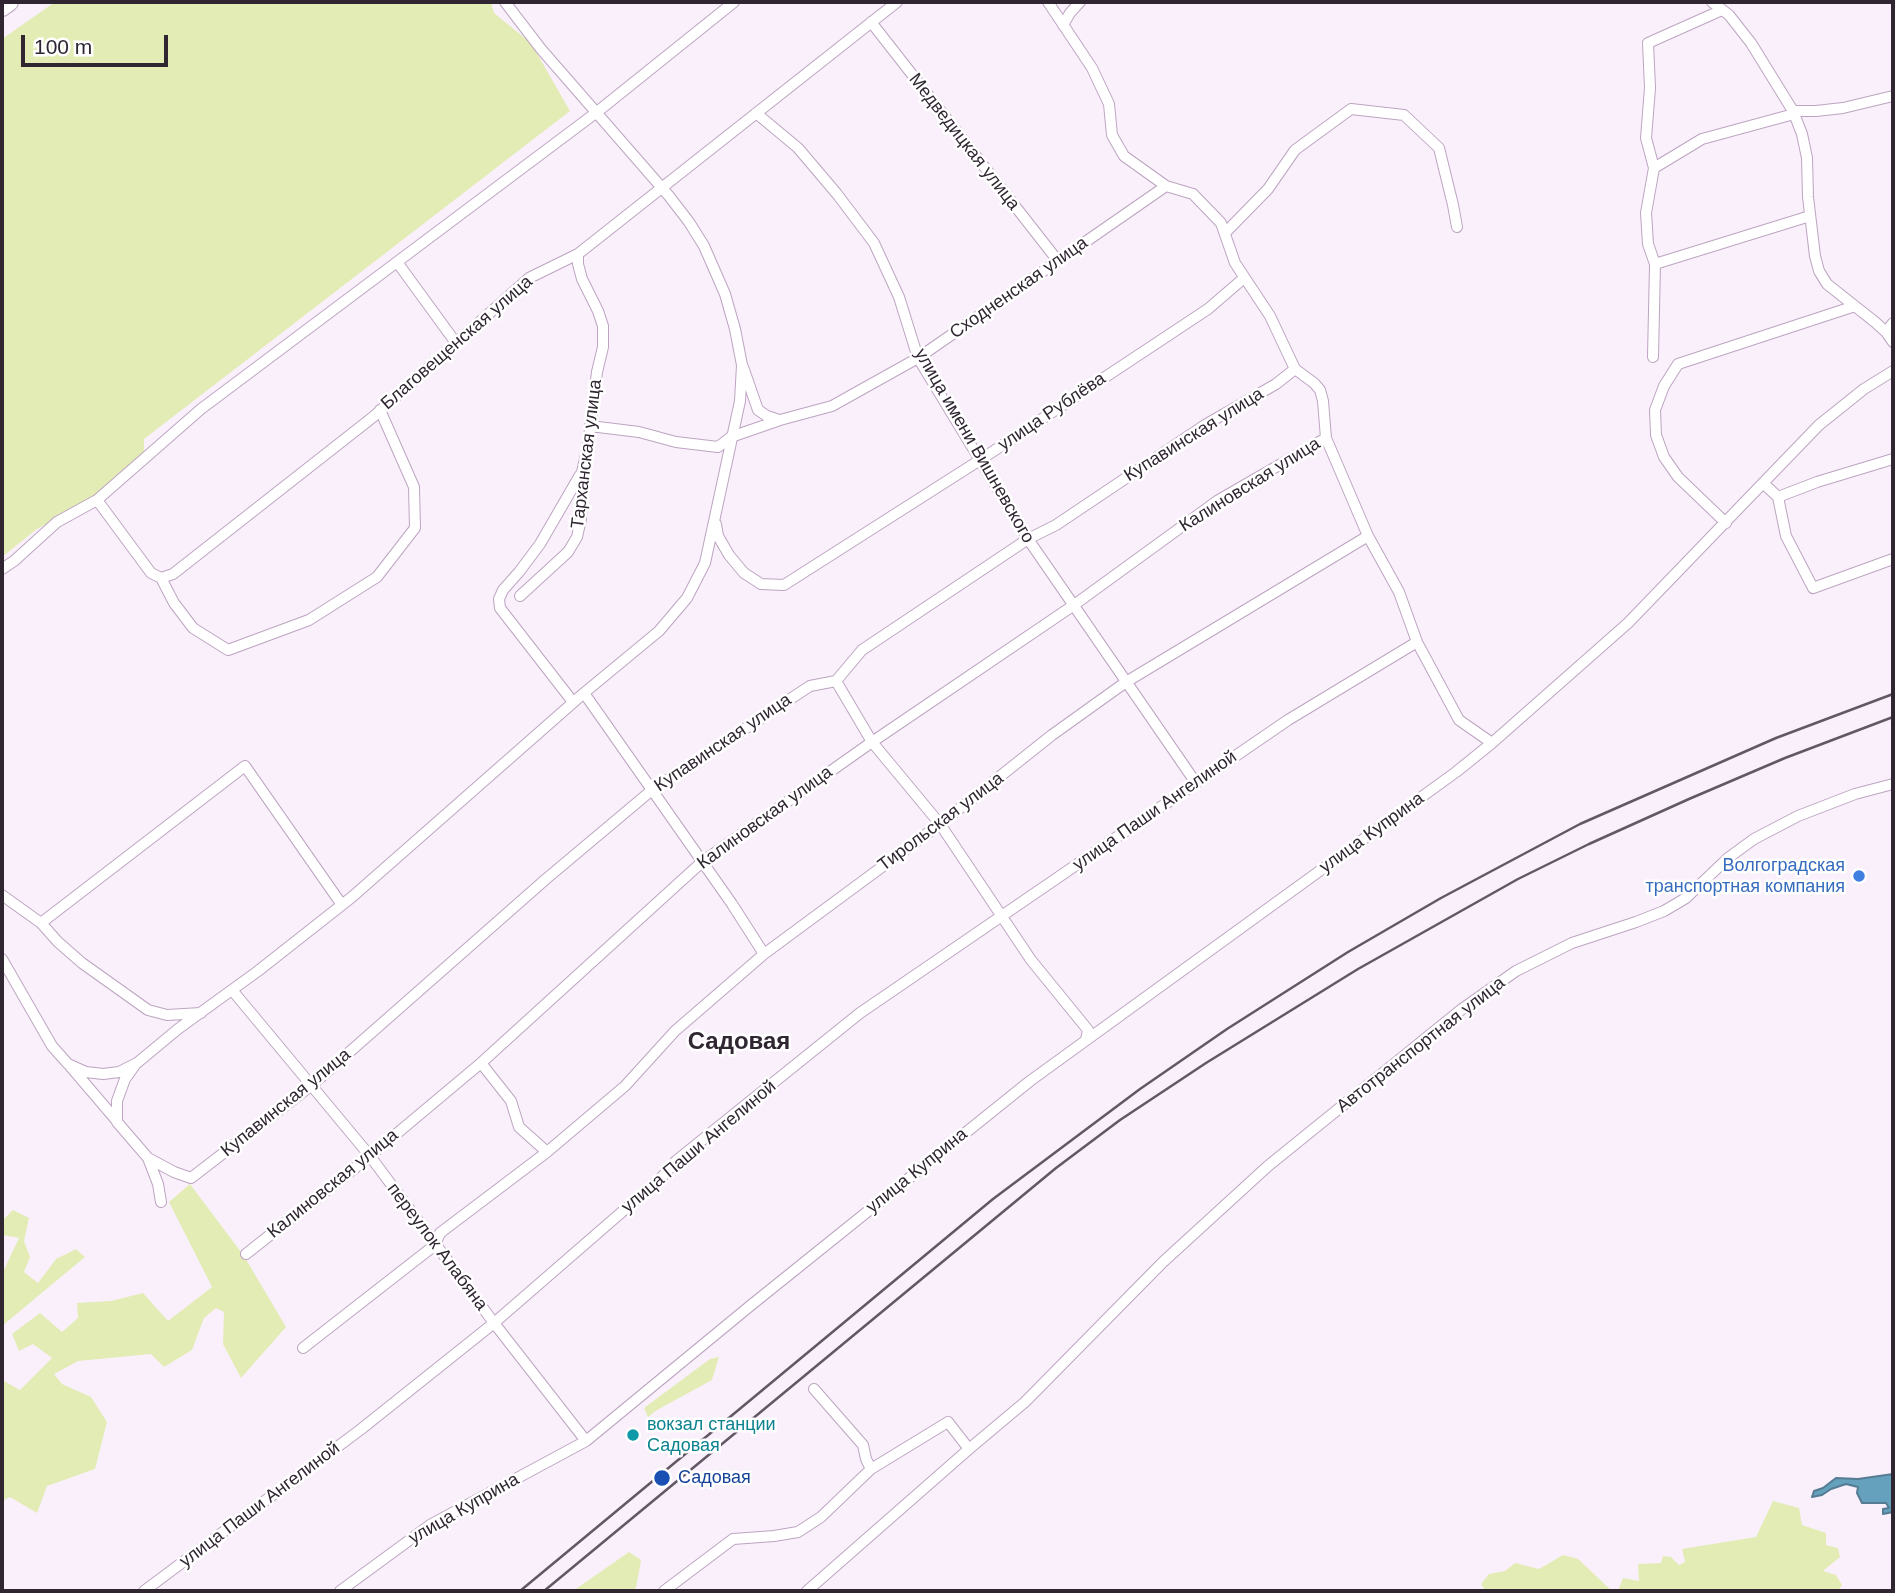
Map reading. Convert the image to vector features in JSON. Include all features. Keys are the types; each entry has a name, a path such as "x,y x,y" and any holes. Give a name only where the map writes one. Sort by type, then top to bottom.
{"highway":[{"path":"2,7 9,2"}],"street":[{"path":"505,2 541,49 690,222 725,294 742,365 758,410 780,420"},
{"path":"2,569 57,522 97,500 201,410 597,112 734,2"},
{"name":"Благовещенская улица","path":"156,575 173,574 380,410 529,278 578,254 897,2"},
{"path":"1048,2 1092,68 1109,104 1111,135 1125,156 1166,186 1193,194 1222,223 1235,263 1270,316 1295,369 1320,390 1326,438 1368,536 1399,592 1418,642 1459,720 1492,743"},
{"path":"1063,25 1080,2"},
{"path":"1712,2 1729,15 1751,43 1794,112 1807,158 1810,216 1819,271 1827,284 1890,328 1893,342"},
{"path":"1653,357 1655,264 1648,244 1646,213 1654,168 1646,138 1650,88 1648,43 1723,10"},
{"name":"Медведицкая улица","path":"871,22 1058,261"},
{"path":"1654,168 1702,139 1794,112 1843,108 1893,96"},
{"path":"1224,233 1268,190 1296,150 1351,109 1404,115 1439,148 1457,227"},
{"name":"улица имени Вишневского","path":"756,113 798,148 874,243 899,297 918,358 1028,539 1196,783"},
{"name":"Сходненская улица","path":"590,426 718,447 731,437 832,406 918,358 1166,186"},
{"path":"1655,264 1810,216"},
{"name":"Тарханская улица","path":"520,596 568,552 577,537 581,519 582,472 603,347 603,326 582,279 578,254"},
{"path":"397,262 456,343"},
{"name":"улица Рублёва","path":"715,516 718,536 744,573 761,584 784,585 980,460 1208,309 1244,278"},
{"path":"1726,523 1678,477 1664,457 1657,435 1655,410 1664,386 1678,364 1855,306"},
{"path":"68,1065 86,1072 103,1074 119,1072 137,1063 342,905 584,692 659,631 687,598 705,563 740,401 742,365"},
{"name":"Купавинская улица","path":"148,1158 191,1178 312,1085 546,879 652,790 810,686 836,681 862,650 1028,539 1056,525 1205,425 1276,384 1295,369"},
{"name":"улица Куприна","path":"340,1591 430,1525 586,1441 1030,1081 1457,772 1628,623 1819,425 1864,389 1893,371"},
{"path":"97,500 156,575 193,628 228,650 309,620 377,577 415,528 414,488 380,410"},
{"name":"Калиновская улица","path":"246,1254 370,1156 481,1063 702,862 872,742 1074,605 1217,501 1326,438"},
{"path":"1778,497 1817,482 1893,460"},
{"path":"573,702 500,608 499,599 503,590 540,544 582,472"},
{"path":"1763,483 1778,497 1786,536 1813,588 1893,559"},
{"path":"568,498 576,497 582,500"},
{"name":"Тирольская улица","path":"303,1348 435,1245 440,1233 547,1152 625,1086 675,1031 764,954 1126,682 1368,536"},
{"name":"улица Паши Ангелиной","path":"144,1591 360,1430 494,1322 661,1178 676,1161 860,1013 1288,720 1418,642"},
{"path":"836,681 872,742 940,824 1031,960 1088,1030 1086,1040"},
{"path":"584,692 764,954"},
{"path":"41,923 245,766 342,905"},
{"name":"Автотранспортная улица","path":"807,1591 1025,1402 1163,1262 1268,1166 1462,1009 1516,971 1572,943 1664,911 1686,898 1728,858 1754,839 1798,816 1855,794 1893,784"},
{"path":"2,895 41,923 82,963 148,1010 167,1015 202,1013"},
{"path":"2,959 52,1046 148,1158 158,1184 161,1202"},
{"name":"переулок Алабяна","path":"232,990 370,1156 586,1441"},
{"path":"117,1122 117,1101 125,1079 137,1063"},
{"path":"481,1063 510,1101 519,1127 547,1152"},
{"path":"814,1389 863,1444 866,1459 872,1469"},
{"path":"664,1591 733,1539 798,1532 821,1517 872,1469 948,1422 969,1449"}],"green space":[{"path":"55,2 491,2 494,13 531,43 570,111 144,439 144,452 84,504 37,529 2,557 2,39"},
{"path":"190,1184 244,1256 286,1327 241,1378 223,1344 224,1312 216,1308 204,1318 192,1350 164,1367 151,1354 78,1361 54,1374 62,1384 91,1397 107,1422 95,1469 47,1486 37,1513 10,1497 2,1501 2,1380 20,1390 52,1358 33,1344 19,1351 12,1334 40,1313 62,1332 78,1318 77,1303 111,1301 143,1293 168,1321 212,1287 169,1202"},
{"path":"13,1210 29,1218 24,1241 30,1257 24,1272 38,1283 56,1259 76,1249 85,1257 2,1326 2,1274 19,1238 3,1235 2,1221"},
{"path":"719,1357 712,1380 648,1417 644,1408 710,1359"},
{"path":"1773,1501 1799,1508 1802,1525 1826,1533 1826,1545 1838,1548 1840,1557 1823,1571 1836,1575 1842,1585 1838,1591 1618,1591 1623,1578 1639,1581 1638,1564 1661,1563 1663,1556 1671,1557 1679,1565 1685,1562 1682,1549 1756,1537"},
{"path":"629,1552 641,1560 636,1588 632,1591 573,1591"},
{"path":"1563,1555 1578,1559 1612,1591 1486,1591 1481,1584 1489,1574 1505,1571 1515,1563 1539,1569"}],"water":[{"path":"1893,1474 1893,1512 1883,1514 1883,1509 1889,1508 1886,1503 1862,1503 1857,1493 1858,1487 1846,1484 1812,1497 1814,1491 1836,1478 1858,1479"}],"railway":[{"path":"520,1591 993,1199 1140,1089 1227,1029 1348,952 1441,898 1580,824 1776,738 1893,694"},
{"path":"544,1591 1056,1168 1120,1120 1206,1063 1358,969 1518,879 1689,799 1785,758 1893,717"}],"place":[{"name":"Волгоградская транспортная компания","path":"1859,876"},
{"name":"вокзал станции Садовая","path":"633,1435"},
{"name":"Садовая","path":"662,1478"}],"district":[{"name":"Садовая","path":"739,1042"}]}
